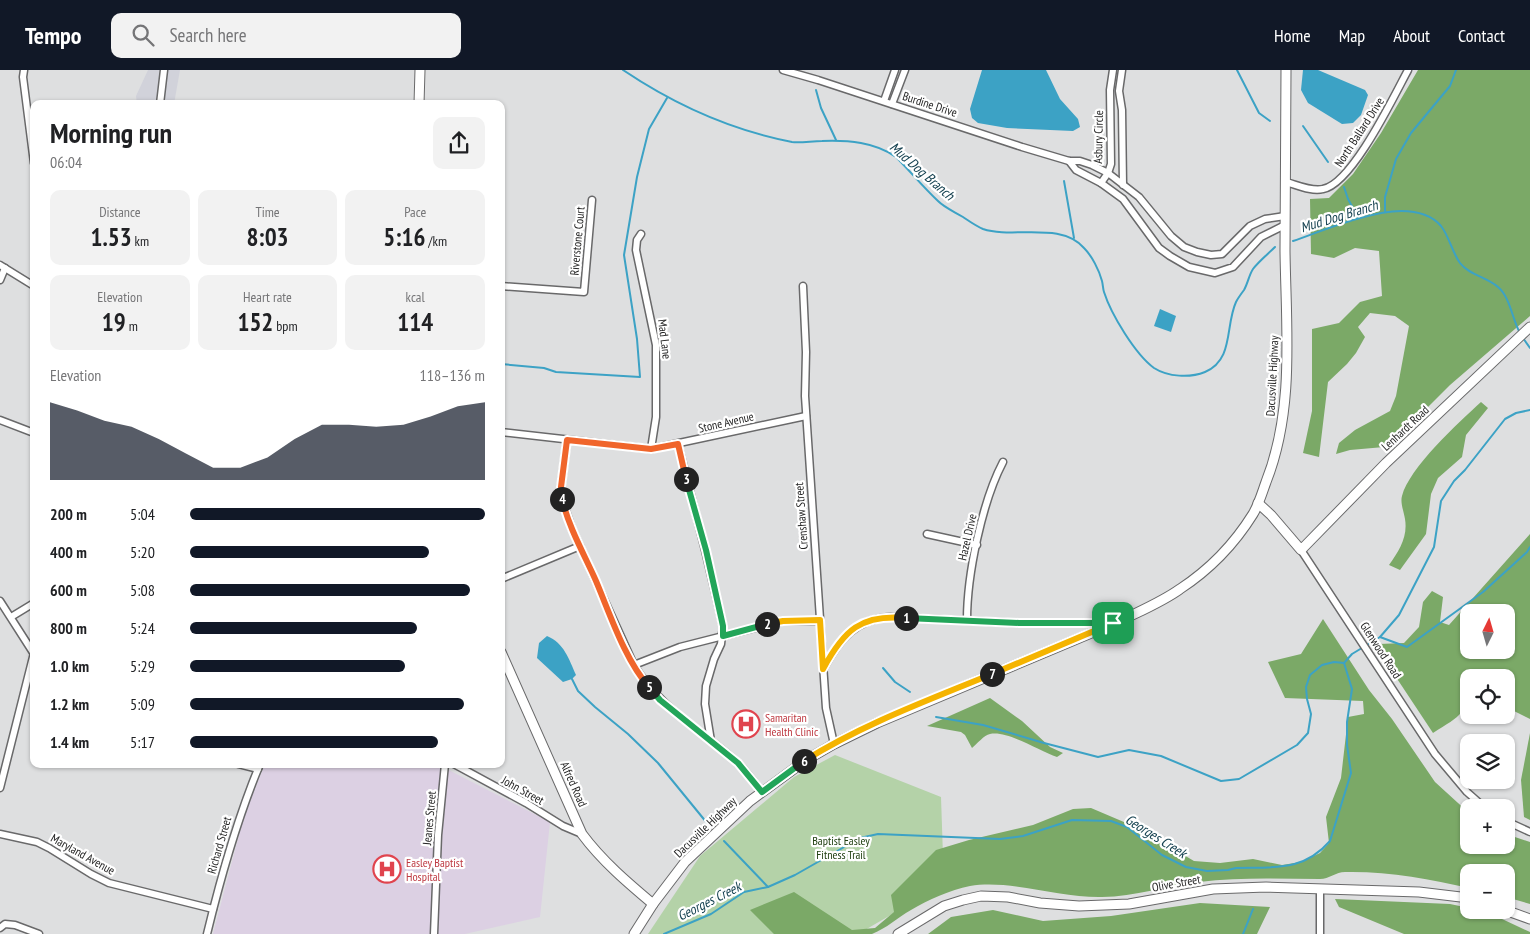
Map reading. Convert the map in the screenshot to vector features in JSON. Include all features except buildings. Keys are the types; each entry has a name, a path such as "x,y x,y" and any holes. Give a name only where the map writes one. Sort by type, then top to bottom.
{"street":[{"path":"24,70 23,77 30,120"},
{"path":"160,100 164,70"},
{"path":"419,100 420,70"},
{"name":"Burdine Drive","path":"783,70 1069,161 1080,161 1108,173 1139,197 1171,236 1184,247 1211,255 1222,254 1250,226 1265,219 1285,221"},
{"path":"884,102 895,70"},
{"path":"892,104 905,70"},
{"name":"Asbury Circle","path":"1101,183 1108,173 1111,164 1110,90 1113,70"},
{"name":"Asbury Circle","path":"1122,70 1119,91 1122,110 1123,186"},
{"name":"Dacusville Highway","path":"634,934 653,904 686,862 762,792 806,760 886,719 1113,623 1179,590 1199,576 1218,558 1241,530 1258,503 1278,448 1285,406 1287,336 1285,221 1286,70"},
{"name":"North Ballard Drive","path":"1286,182 1316,190 1325,189 1335,184 1349,171 1390,105 1408,70"},
{"path":"1110,90 1119,91"},
{"name":"Burdine Drive","path":"1069,161 1076,170 1101,183 1123,199 1138,217 1148,234 1165,252 1189,267 1215,273 1233,267 1261,237 1285,221"},
{"name":"Riverstone Court","path":"505,286 584,292 592,200"},
{"name":"Mad Lane","path":"641,234 637,240 636,250 656,345 656,417 651,449"},
{"path":"0,280 2,266 30,284"},
{"name":"Crenshaw Street","path":"802,286 806,352 804,396 823,669 826,708 834,744"},
{"name":"Lenhardt Road","path":"1301,550 1386,463 1530,327"},
{"name":"Stone Avenue","path":"505,432 651,449 806,416"},
{"path":"0,420 30,431"},
{"path":"567,440 561,494 572,528 634,665 643,680 660,700 738,763 762,792"},
{"path":"678,444 706,550 723,626 723,636 706,686 705,704 711,741"},
{"name":"Hazel Drive","path":"967,620 969,582 977,545 996,475 1003,462"},
{"name":"Glenwood Road","path":"1258,503 1301,550 1435,754 1475,799"},
{"path":"927,534 977,545"},
{"path":"505,577 580,546"},
{"path":"0,601 30,648"},
{"path":"11,617 30,606"},
{"path":"823,669 832,653 846,635 862,623 877,618 1019,623 1113,623"},
{"path":"634,665 680,647 783,621 820,620"},
{"name":"Alfred Road","path":"505,661 582,834 593,849 653,904"},
{"path":"0,788 30,670"},
{"name":"Richard Street","path":"207,934 229,848 259,768"},
{"name":"Jeanes Street","path":"434,934 438,835 445,768"},
{"name":"John Street","path":"461,768 526,803 563,826 582,834"},
{"path":"1515,825 1530,832"},
{"name":"Maryland Avenue","path":"0,834 37,842 109,883 213,909"},
{"name":"Olive Street","path":"898,934 944,906 981,896 1008,897 1040,903 1080,906 1129,904 1213,889 1266,888 1419,892 1460,896"},
{"path":"1320,889 1320,934"},
{"path":"1515,914 1530,920"},
{"path":"0,928 5,924 15,925 39,934"}],"shaded area":[{"path":"148,70 180,70 175,100 136,100 136,96"},
{"name":"Easley Baptist Hospital","path":"263,768 445,768 550,822 540,917 465,934 213,934 244,816"}],"green space":[{"path":"1418,70 1530,70 1530,316 1450,385 1413,422 1384,447 1350,450 1336,454 1339,443 1355,430 1390,411 1396,396 1409,326 1395,316 1370,313 1358,327 1365,337 1356,353 1328,382 1319,457 1303,453 1312,411 1312,329 1339,323 1360,302 1382,296 1379,251 1355,248 1334,258 1311,254 1310,199 1329,198 1353,174 1381,133"},
{"path":"1481,402 1488,408 1466,435 1462,457 1438,478 1431,494 1426,534 1400,570 1389,565 1404,538 1406,526 1402,496 1414,472 1436,446"},
{"path":"1530,534 1530,719 1515,712 1515,669 1460,669 1460,714 1433,733 1382,656 1379,644 1404,643 1419,627 1423,602 1432,591 1443,597 1440,622 1449,625 1460,613 1460,659 1515,659 1515,604 1468,604"},
{"path":"1323,619 1369,690 1392,719 1435,782 1460,805 1460,854 1515,854 1515,837 1530,842 1530,904 1515,900 1515,864 1460,864 1460,886 1408,876 1345,872 1320,879 1214,880 1127,895 1102,897 1086,897 1001,885 970,886 947,893 925,903 872,934 774,934 750,910 794,892 852,930 875,928 894,912 891,895 936,850 1033,825 1073,809 1091,808 1138,828 1194,861 1220,863 1253,859 1282,865 1301,862 1320,853 1329,843 1326,817 1341,778 1348,717 1364,714 1363,701 1285,698 1268,662 1301,654"},
{"path":"990,698 1022,721 1050,747 1063,753 1057,757 1014,738 997,734 985,736 972,748 965,735 961,732 927,726"},
{"path":"1530,733 1530,820 1524,817 1521,780"},
{"name":"Baptist Easley Fitness Trail","path":"835,755 941,797 943,856 908,905 858,934 648,934 700,856 794,777"},
{"path":"1335,899 1450,904 1460,906 1460,919 1502,919 1530,932 1530,934 1404,934 1339,907"},
{"path":"1200,903 1270,907 1257,934 928,934 951,917 993,910 1043,921 1111,916"}],"water":[{"path":"982,70 1046,70 1060,99 1078,119 1080,127 1073,131 1007,128 978,123 972,118 970,109"},
{"path":"1303,70 1318,70 1365,90 1368,95 1361,115 1353,123 1342,124 1308,103 1301,90"},
{"path":"1160,309 1176,316 1171,332 1154,326"},
{"path":"547,636 558,643 565,652 576,675 572,679 563,682 537,658 539,643"}],"waterway":[{"name":"Mud Dog Branch","path":"623,70 683,105 747,131 792,142 842,141 861,143 879,148 896,157 947,208 983,229 995,232 1050,233 1063,235 1074,240 1087,251 1095,263 1101,277 1107,301 1132,344 1154,368 1166,373 1179,376 1199,374 1214,367 1221,359 1225,351 1236,302 1244,290 1253,269 1275,247"},
{"path":"1237,70 1259,113 1270,121"},
{"path":"1385,211 1385,197 1396,159 1411,133 1450,86 1456,70"},
{"path":"816,90 821,108 836,140"},
{"path":"505,364 544,368 556,372 640,377 637,339 624,255 637,177 649,129 667,98"},
{"path":"1303,126 1328,162"},
{"path":"1064,181 1074,238"},
{"path":"1344,187 1358,217"},
{"name":"Mud Dog Branch","path":"1293,241 1348,221 1390,212 1410,211 1427,216 1441,226 1460,263 1502,291 1519,331"},
{"name":"Mud Dog Branch","path":"1523,338 1530,348"},
{"path":"1344,663 1352,654 1380,637 1399,615 1434,547 1441,501 1454,481 1465,470 1505,419 1516,413 1530,410"},
{"name":"Georges Creek","path":"1380,637 1407,647 1483,592 1527,552 1530,547"},
{"path":"936,717 983,725 1098,757 1129,750 1161,756 1221,781 1239,779 1297,745 1308,733 1311,714 1306,687 1310,675 1322,665 1334,662 1344,663"},
{"name":"Georges Creek","path":"664,934 711,914 744,892 768,887 795,875 860,838 878,834 1000,839 1023,836 1072,820 1111,821 1127,827 1162,855 1186,867 1207,871 1287,866 1298,863 1320,851 1330,841 1351,773 1347,745 1347,722 1352,689 1344,663"},
{"path":"883,668 895,682 910,692"},
{"path":"572,679 578,691 658,763 707,823"},
{"path":"724,841 768,887"},
{"path":"1243,934 1253,909"}],"place":[{"name":"Samaritan Health Clinic","path":"746,724"},
{"name":"Easley Baptist Hospital","path":"387,869"}],"route":[{"path":"567,440 651,449 678,444 706,550 723,626 723,636 783,621 820,620 823,669 832,653 846,635 862,623 877,618 1019,623 1113,623 877,723 806,760 762,792 738,763 660,700 643,680 634,665 572,528 563,502 561,487 567,440"}]}
